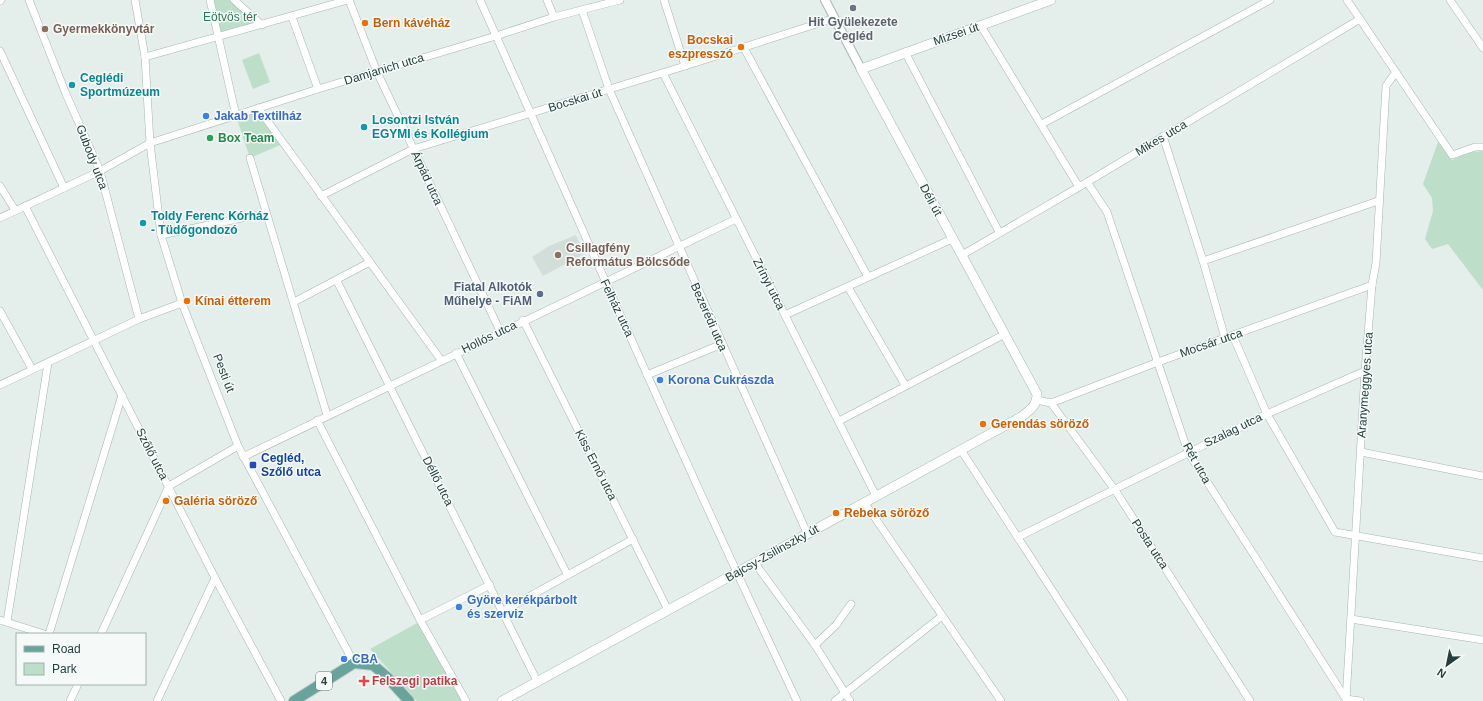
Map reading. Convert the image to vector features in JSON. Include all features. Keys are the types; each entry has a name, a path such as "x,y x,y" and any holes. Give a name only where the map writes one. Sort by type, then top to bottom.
{"main road":[{"name":"Mizsei út","path":"861,69 1051,0"},
{"name":"Déli út","path":"861,69 1037,394 1037,400"},
{"name":"Bajcsy-Zsilinszky út","path":"502,701 1021,417 1034,407 1037,400"},
{"name":"4","path":"294,701 354,663"},
{"path":"354,663 373,665 387,677 409,701"}],"street":[{"name":"Gubody utca","path":"29,0 66,94 100,171 139,319"},
{"name":"Pesti út","path":"135,0 145,57 150,143 161,235 182,303 238,446 354,663"},
{"path":"210,0 236,116"},
{"path":"234,0 262,25"},
{"path":"145,57 349,0"},
{"name":"Árpád utca","path":"349,0 376,72 500,331"},
{"name":"Felház utca","path":"480,0 604,282 736,572 797,701"},
{"path":"547,0 554,17"},
{"name":"Damjanich utca","path":"0,218 100,171 150,143 318,89 496,36 554,17 620,0"},
{"path":"664,0 685,66"},
{"name":"Déli út","path":"825,0 861,69"},
{"path":"1042,124 1270,0"},
{"path":"1347,0 1452,155 1475,147 1483,147"},
{"path":"1450,0 1483,48"},
{"name":"Bezerédi utca","path":"582,10 609,90 677,246 807,533"},
{"path":"292,17 318,89"},
{"name":"Bocskai út","path":"321,196 413,149 609,90 835,18"},
{"name":"Mikes utca","path":"962,255 1360,19"},
{"path":"981,26 1079,187"},
{"path":"744,48 868,277"},
{"path":"0,51 64,188"},
{"path":"905,52 999,232"},
{"name":"Aranymeggyes utca","path":"1346,700 1354,535 1361,452 1364,372 1372,285 1376,263 1378,201 1386,86 1396,72"},
{"name":"Zrínyi utca","path":"663,73 876,496"},
{"path":"258,108 441,360"},
{"path":"1163,136 1203,260 1225,338"},
{"path":"250,158 327,415"},
{"name":"Rét utca","path":"1087,182 1108,212 1188,452 1346,700"},
{"path":"0,186 15,210"},
{"path":"1203,260 1378,201"},
{"name":"Szőlő utca","path":"25,206 215,578 281,701"},
{"path":"161,235 266,213"},
{"name":"Hollós utca","path":"244,457 500,331 736,219"},
{"path":"785,315 952,239"},
{"path":"294,302 370,262"},
{"name":"Déllő utca","path":"336,281 537,681"},
{"name":"Mocsár utca","path":"1051,403 1158,362 1372,285"},
{"path":"848,287 906,386"},
{"path":"0,385 139,319 182,303"},
{"path":"0,312 32,370"},
{"name":"Kiss Ernő utca","path":"523,320 668,610"},
{"path":"839,421 1005,334"},
{"path":"1233,336 1267,414 1335,532 1483,558"},
{"path":"647,375 722,344"},
{"path":"456,353 567,574"},
{"path":"41,633 4,621 48,363"},
{"name":"Szalag utca","path":"1018,537 1267,414 1364,372"},
{"path":"49,633 122,394"},
{"path":"1037,400 1051,403"},
{"name":"Posta utca","path":"1051,403 1115,490 1250,701"},
{"path":"317,420 420,620 466,701"},
{"path":"101,633 169,486 238,446"},
{"path":"961,450 1124,701"},
{"path":"1361,452 1483,476"},
{"path":"864,502 1001,701"},
{"path":"503,611 567,574 633,539"},
{"path":"754,562 815,645 847,693 850,701"},
{"path":"157,701 215,578"},
{"path":"420,620 490,585"},
{"path":"815,645 836,625 851,604"},
{"path":"835,701 847,693 942,616"},
{"path":"1351,619 1483,640"},
{"path":"70,701 78,685"},
{"path":"1346,700 1360,701"}],"shaded area":[{"name":"Csillagfény Református Bölcsőde","path":"576,235 584,254 543,276 532,257 549,246"}],"green space":[{"name":"Eötvös tér","path":"211,0 233,0 259,24 218,35"},
{"path":"259,53 270,82 253,89 242,60"},
{"path":"258,108 285,143 250,158 236,116"},
{"path":"1438,142 1452,160 1471,152 1483,151 1483,290 1448,244 1432,249 1425,239 1433,211 1432,198 1423,184"},
{"path":"419,622 466,701 417,701 370,649"}],"place":[{"name":"Hit Gyülekezete Cegléd","path":"853,8"},
{"name":"Bern kávéház","path":"365,23"},
{"name":"Gyermekkönyvtár","path":"45,29"},
{"name":"Bocskai eszpresszó","path":"741,47"},
{"name":"Ceglédi Sportmúzeum","path":"72,85"},
{"name":"Jakab Textilház","path":"206,116"},
{"name":"Losontzi István EGYMI és Kollégium","path":"364,127"},
{"name":"Box Team","path":"210,138"},
{"name":"Toldy Ferenc Kórház - Tüdőgondozó","path":"143,223"},
{"name":"Csillagfény Református Bölcsőde","path":"558,255"},
{"name":"Fiatal Alkotók Műhelye - FiAM","path":"540,294"},
{"name":"Kínai étterem","path":"187,301"},
{"name":"Korona Cukrászda","path":"660,380"},
{"name":"Gerendás söröző","path":"983,424"},
{"name":"Cegléd, Szőlő utca","path":"253,465"},
{"name":"Galéria söröző","path":"166,501"},
{"name":"Rebeka söröző","path":"836,513"},
{"name":"Györe kerékpárbolt és szerviz","path":"459,607"},
{"name":"CBA","path":"344,659"},
{"name":"Felszegi patika","path":"364,681"}]}
